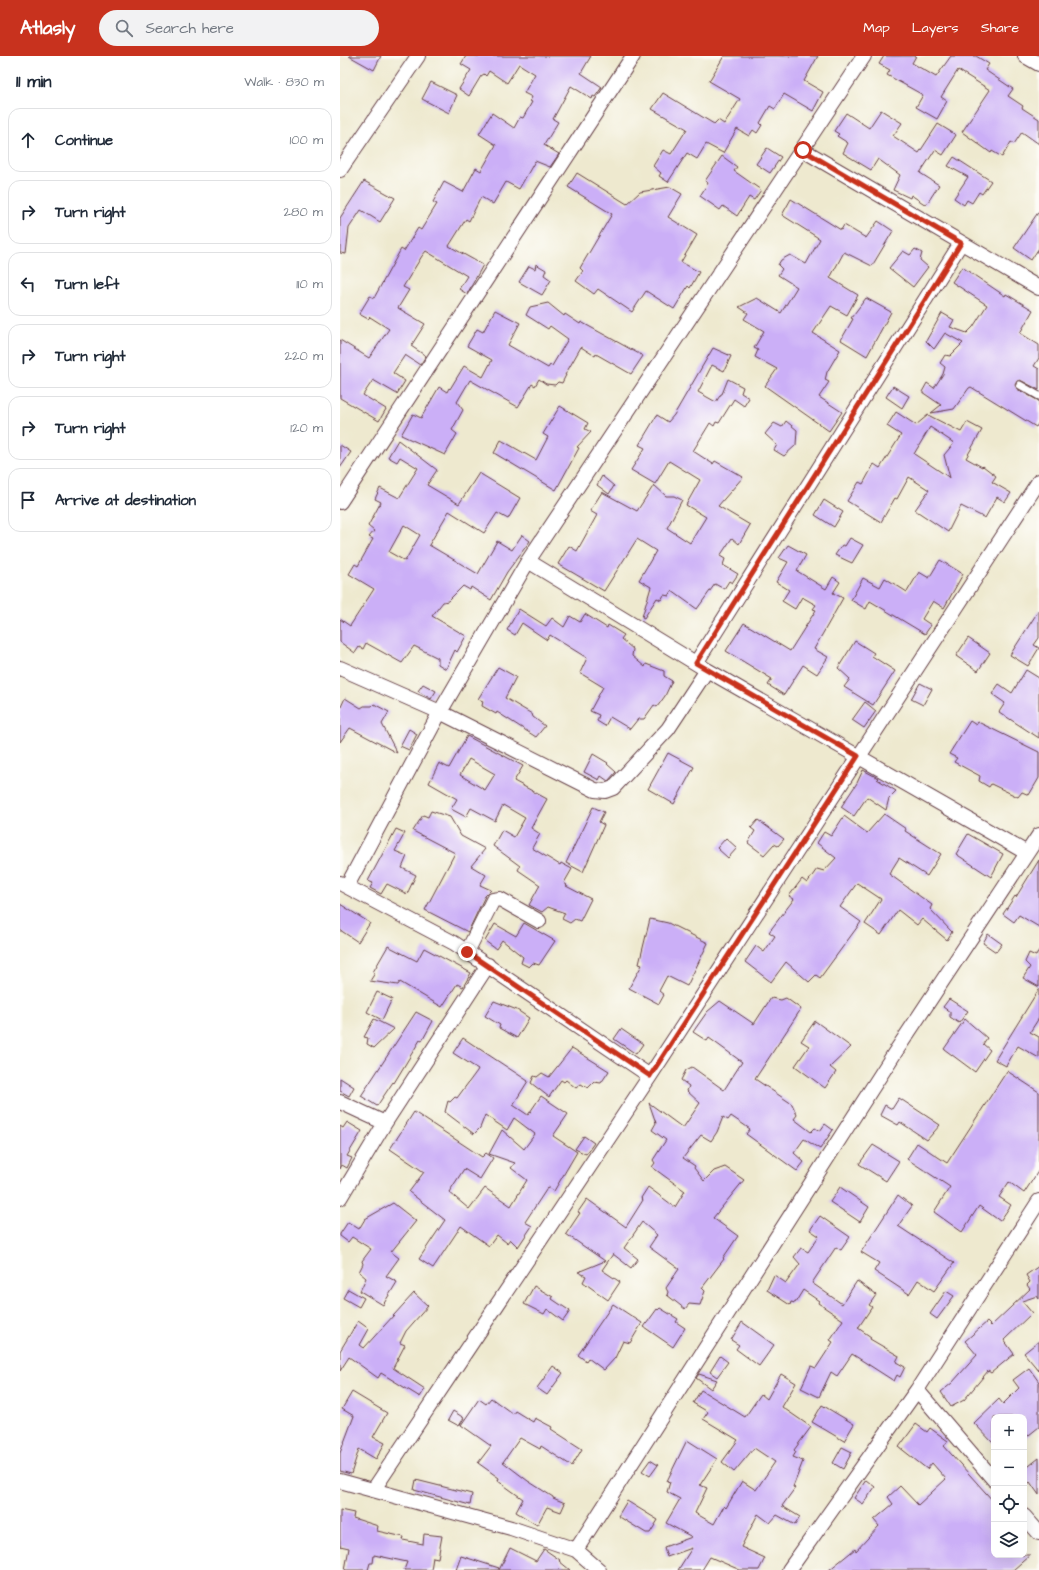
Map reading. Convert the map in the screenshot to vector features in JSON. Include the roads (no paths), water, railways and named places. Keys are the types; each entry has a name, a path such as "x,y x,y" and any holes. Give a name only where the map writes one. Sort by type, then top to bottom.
{"street":[{"path":"340,170 418,56"},
{"path":"340,502 632,56"},
{"path":"650,1076 488,965 344,884 440,712 528,561 803,150 864,56"},
{"path":"1025,56 1039,64"},
{"path":"803,150 1039,288"},
{"path":"340,668 440,712 595,790 605,791 613,788 668,729 701,666 961,243"},
{"path":"374,1489 650,1076 1039,481"},
{"path":"528,561 701,666 1027,853"},
{"path":"576,1550 894,1054 1039,835"},
{"path":"467,952 493,900 496,898 539,921"},
{"path":"340,1198 385,1123 488,965"},
{"path":"340,1102 385,1123"},
{"path":"789,1570 917,1390 1035,1218 1039,1201"},
{"path":"917,1390 991,1476"},
{"path":"340,1481 374,1489 511,1528 576,1550 599,1570"},
{"path":"1027,1519 1039,1533"}],"lane":[{"path":"1020,385 1039,396"}]}
